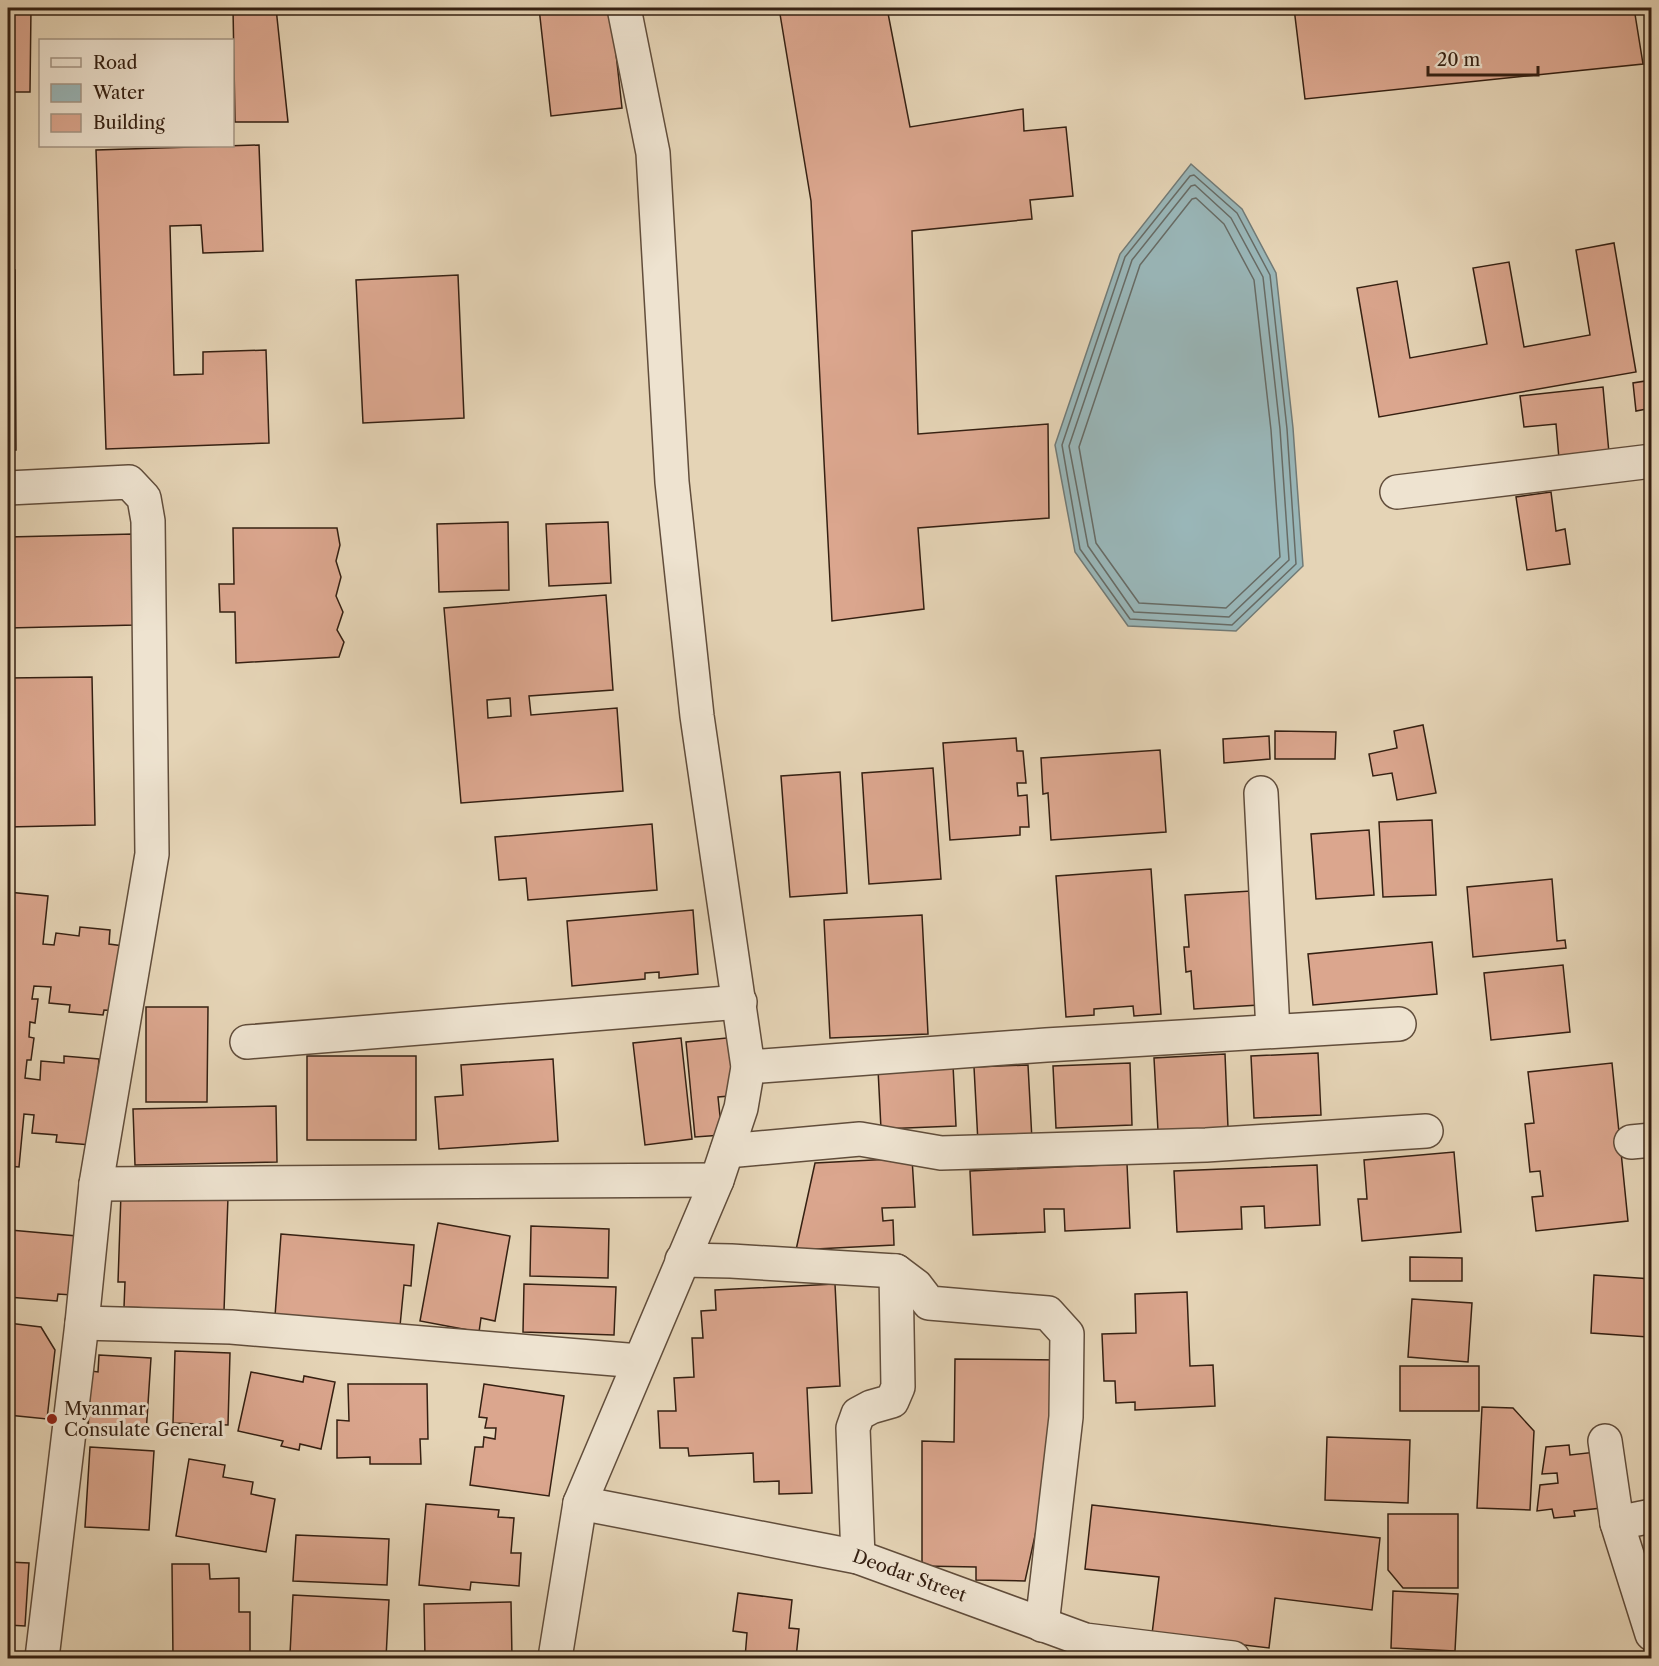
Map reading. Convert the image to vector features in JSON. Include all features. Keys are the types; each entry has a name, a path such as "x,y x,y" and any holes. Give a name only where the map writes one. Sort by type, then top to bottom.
{"street":[{"path":"555,1659 580,1503 722,1166 741,1108 748,1067 697,716 672,482 653,153 624,8"},
{"path":"1397,492 1652,461"},
{"path":"8,488 129,482 144,498 148,521 152,854 96,1184 42,1659"},
{"path":"1261,793 1273,1031"},
{"path":"247,1042 740,1002"},
{"path":"748,1067 1046,1045 1399,1024"},
{"path":"96,1184 722,1166 860,1139 941,1153 1206,1145 1426,1131"},
{"path":"682,1260 731,1260 896,1271 916,1286 929,1303 1048,1313 1067,1334 1066,1417 1042,1625"},
{"path":"858,1557 853,1428 858,1414 871,1407 892,1401 898,1388 896,1271"},
{"path":"82,1323 231,1328 639,1361"},
{"path":"1605,1441 1617,1523 1652,1634"},
{"name":"Deodar Street","path":"580,1503 858,1557 1085,1640 1233,1659"},
{"path":"1617,1523 1652,1516"}],"water":[{"path":"1191,164 1242,209 1276,273 1293,428 1303,566 1236,631 1128,626 1075,552 1055,445 1120,254"}],"building":[{"path":"8,8 31,8 30,92 8,92"},
{"path":"233,8 276,8 288,122 235,122"},
{"path":"539,8 611,8 622,108 551,116"},
{"path":"779,8 887,8 910,127 1023,109 1024,131 1066,127 1073,196 1030,200 1032,219 912,231 918,434 1048,424 1049,518 918,528 924,609 832,621 811,201"},
{"path":"1294,8 1634,8 1643,64 1305,99"},
{"path":"259,145 263,251 203,253 201,225 170,226 174,375 203,374 203,352 266,350 269,443 106,449 96,150"},
{"path":"1614,243 1636,372 1379,417 1357,288 1397,281 1410,358 1487,344 1473,268 1509,262 1524,347 1590,335 1576,250"},
{"path":"8,270 15,270 16,450 8,450"},
{"path":"458,275 464,418 363,423 356,280"},
{"path":"1652,380 1652,408 1636,411 1633,383"},
{"path":"1603,387 1609,453 1559,459 1556,424 1524,427 1520,396"},
{"path":"1551,492 1556,531 1565,529 1570,564 1527,570 1516,497"},
{"path":"508,522 509,590 439,592 437,524"},
{"path":"608,522 611,583 549,586 546,524"},
{"path":"233,528 337,528 340,545 336,561 341,577 336,596 343,612 337,630 344,642 339,657 236,663 235,612 220,612 219,584 234,584"},
{"path":"134,534 136,625 8,628 8,537"},
{"path":"606,595 613,690 529,696 531,715 617,708 623,791 461,803 444,608","holes":["510,698 511,716 488,718 487,700"]},
{"path":"92,677 95,825 8,827 8,678"},
{"path":"1423,725 1436,793 1397,800 1392,773 1373,776 1369,754 1397,748 1394,731"},
{"path":"1275,731 1336,732 1335,759 1275,759"},
{"path":"1269,736 1270,759 1224,763 1223,739"},
{"path":"1016,738 1017,751 1023,751 1026,783 1017,783 1018,796 1027,795 1029,827 1020,827 1020,835 950,840 943,743"},
{"path":"1160,750 1166,832 1051,840 1048,793 1043,794 1041,758"},
{"path":"933,768 941,879 869,884 862,773"},
{"path":"840,772 847,893 790,897 781,776"},
{"path":"1432,820 1436,895 1383,897 1379,822"},
{"path":"652,824 657,890 528,900 526,878 499,880 495,837"},
{"path":"1369,830 1374,895 1316,899 1311,834"},
{"path":"1151,869 1161,1014 1134,1016 1133,1006 1094,1009 1094,1015 1066,1017 1056,876"},
{"path":"1552,879 1557,941 1565,940 1566,948 1473,957 1467,887"},
{"path":"1251,891 1259,1005 1194,1009 1191,971 1186,972 1184,947 1189,947 1185,895"},
{"path":"8,892 48,896 43,944 54,945 56,933 79,936 80,927 110,930 109,944 131,947 121,1011 104,1010 103,1015 69,1012 70,1005 49,1003 51,987 34,986 32,999 38,999 35,1023 30,1022 29,1037 34,1038 31,1060 27,1060 25,1078 40,1080 41,1061 64,1063 64,1056 99,1059 98,1071 110,1072 91,1145 56,1142 57,1135 32,1133 34,1115 24,1114 19,1167 8,1166"},
{"path":"693,910 698,974 659,978 659,972 645,973 645,979 572,986 567,921"},
{"path":"922,915 928,1034 830,1038 824,920"},
{"path":"1432,942 1437,994 1313,1005 1308,954"},
{"path":"1563,965 1570,1032 1491,1040 1484,973"},
{"path":"146,1007 208,1007 207,1102 146,1102"},
{"path":"737,1037 742,1095 718,1097 722,1135 695,1137 686,1042"},
{"path":"681,1038 692,1139 645,1145 633,1043"},
{"path":"1318,1053 1321,1115 1254,1118 1251,1056"},
{"path":"1225,1054 1228,1128 1158,1131 1154,1058"},
{"path":"307,1056 416,1056 416,1140 307,1140"},
{"path":"553,1059 558,1141 439,1149 435,1097 463,1095 461,1065"},
{"path":"1130,1063 1132,1125 1056,1128 1053,1066"},
{"path":"1612,1063 1628,1221 1536,1231 1532,1197 1543,1196 1540,1171 1530,1172 1525,1124 1534,1123 1528,1072"},
{"path":"953,1065 956,1126 881,1129 878,1069"},
{"path":"1028,1065 1032,1140 978,1143 974,1067"},
{"path":"276,1106 277,1162 135,1165 133,1109"},
{"path":"1454,1152 1461,1232 1362,1241 1358,1199 1367,1199 1364,1160"},
{"path":"912,1158 915,1207 882,1208 883,1221 893,1220 894,1245 796,1250 815,1163"},
{"path":"1127,1164 1130,1228 1065,1231 1064,1209 1044,1209 1045,1232 973,1235 970,1171"},
{"path":"1317,1165 1320,1225 1265,1228 1264,1206 1241,1207 1242,1229 1177,1232 1174,1171"},
{"path":"121,1193 228,1197 224,1311 124,1307 125,1282 118,1282"},
{"path":"438,1223 510,1236 495,1321 481,1318 479,1332 420,1321"},
{"path":"531,1226 609,1229 608,1278 530,1276"},
{"path":"10,1230 77,1236 72,1295 58,1294 57,1301 8,1297"},
{"path":"281,1234 414,1245 411,1286 404,1285 400,1326 275,1316"},
{"path":"1410,1257 1462,1258 1462,1281 1410,1281"},
{"path":"1594,1275 1652,1279 1648,1337 1591,1333"},
{"path":"524,1284 616,1287 614,1335 523,1332"},
{"path":"835,1284 840,1386 807,1388 812,1493 779,1494 779,1481 754,1482 753,1453 689,1456 688,1448 660,1448 658,1411 676,1411 674,1378 694,1377 692,1338 703,1338 701,1311 716,1310 715,1290"},
{"path":"1187,1292 1190,1366 1213,1365 1215,1406 1135,1410 1135,1402 1116,1403 1115,1381 1104,1381 1102,1334 1136,1333 1135,1294"},
{"path":"1412,1299 1472,1303 1468,1362 1408,1357"},
{"path":"8,1323 41,1327 55,1350 47,1419 8,1415"},
{"path":"175,1351 230,1353 228,1425 173,1423"},
{"path":"99,1355 151,1358 146,1434 88,1430 91,1371 98,1372"},
{"path":"955,1359 1060,1360 1059,1427 1025,1581 976,1580 976,1567 922,1566 922,1441 954,1442"},
{"path":"1400,1366 1479,1366 1479,1411 1400,1411"},
{"path":"251,1372 303,1382 304,1376 335,1382 321,1449 300,1444 299,1450 281,1446 283,1441 238,1431"},
{"path":"348,1384 427,1384 428,1439 420,1439 421,1464 370,1464 370,1457 337,1458 337,1420 349,1421"},
{"path":"484,1384 564,1396 549,1496 470,1485 475,1447 483,1447 484,1437 495,1439 496,1428 485,1428 487,1418 479,1417"},
{"path":"1482,1407 1513,1408 1534,1431 1530,1510 1477,1508"},
{"path":"1327,1437 1410,1440 1408,1503 1325,1500"},
{"path":"1569,1445 1570,1455 1596,1452 1602,1508 1574,1511 1575,1516 1554,1518 1552,1509 1537,1511 1540,1485 1558,1483 1557,1473 1542,1474 1546,1447"},
{"path":"90,1447 154,1451 149,1530 85,1527"},
{"path":"189,1459 225,1465 223,1477 253,1482 251,1494 275,1499 266,1552 176,1536"},
{"path":"426,1504 499,1510 498,1517 514,1518 511,1553 521,1553 519,1586 471,1582 470,1590 419,1585"},
{"path":"1092,1505 1380,1538 1372,1610 1275,1598 1269,1648 1152,1634 1159,1577 1085,1569"},
{"path":"1388,1514 1458,1514 1458,1588 1403,1588 1388,1570"},
{"path":"296,1535 389,1539 387,1585 293,1581"},
{"path":"1652,1541 1652,1580 1646,1542"},
{"path":"8,1562 29,1563 25,1626 8,1625"},
{"path":"172,1564 209,1564 210,1579 239,1578 239,1612 250,1612 250,1658 173,1658"},
{"path":"1393,1591 1458,1594 1455,1651 1391,1648"},
{"path":"738,1593 792,1600 789,1628 799,1629 796,1658 745,1658 747,1633 733,1631"},
{"path":"293,1595 389,1600 386,1658 290,1654"},
{"path":"511,1602 512,1658 425,1658 424,1604"}],"place":[{"name":"Myanmar Consulate General","path":"52,1419"}]}
